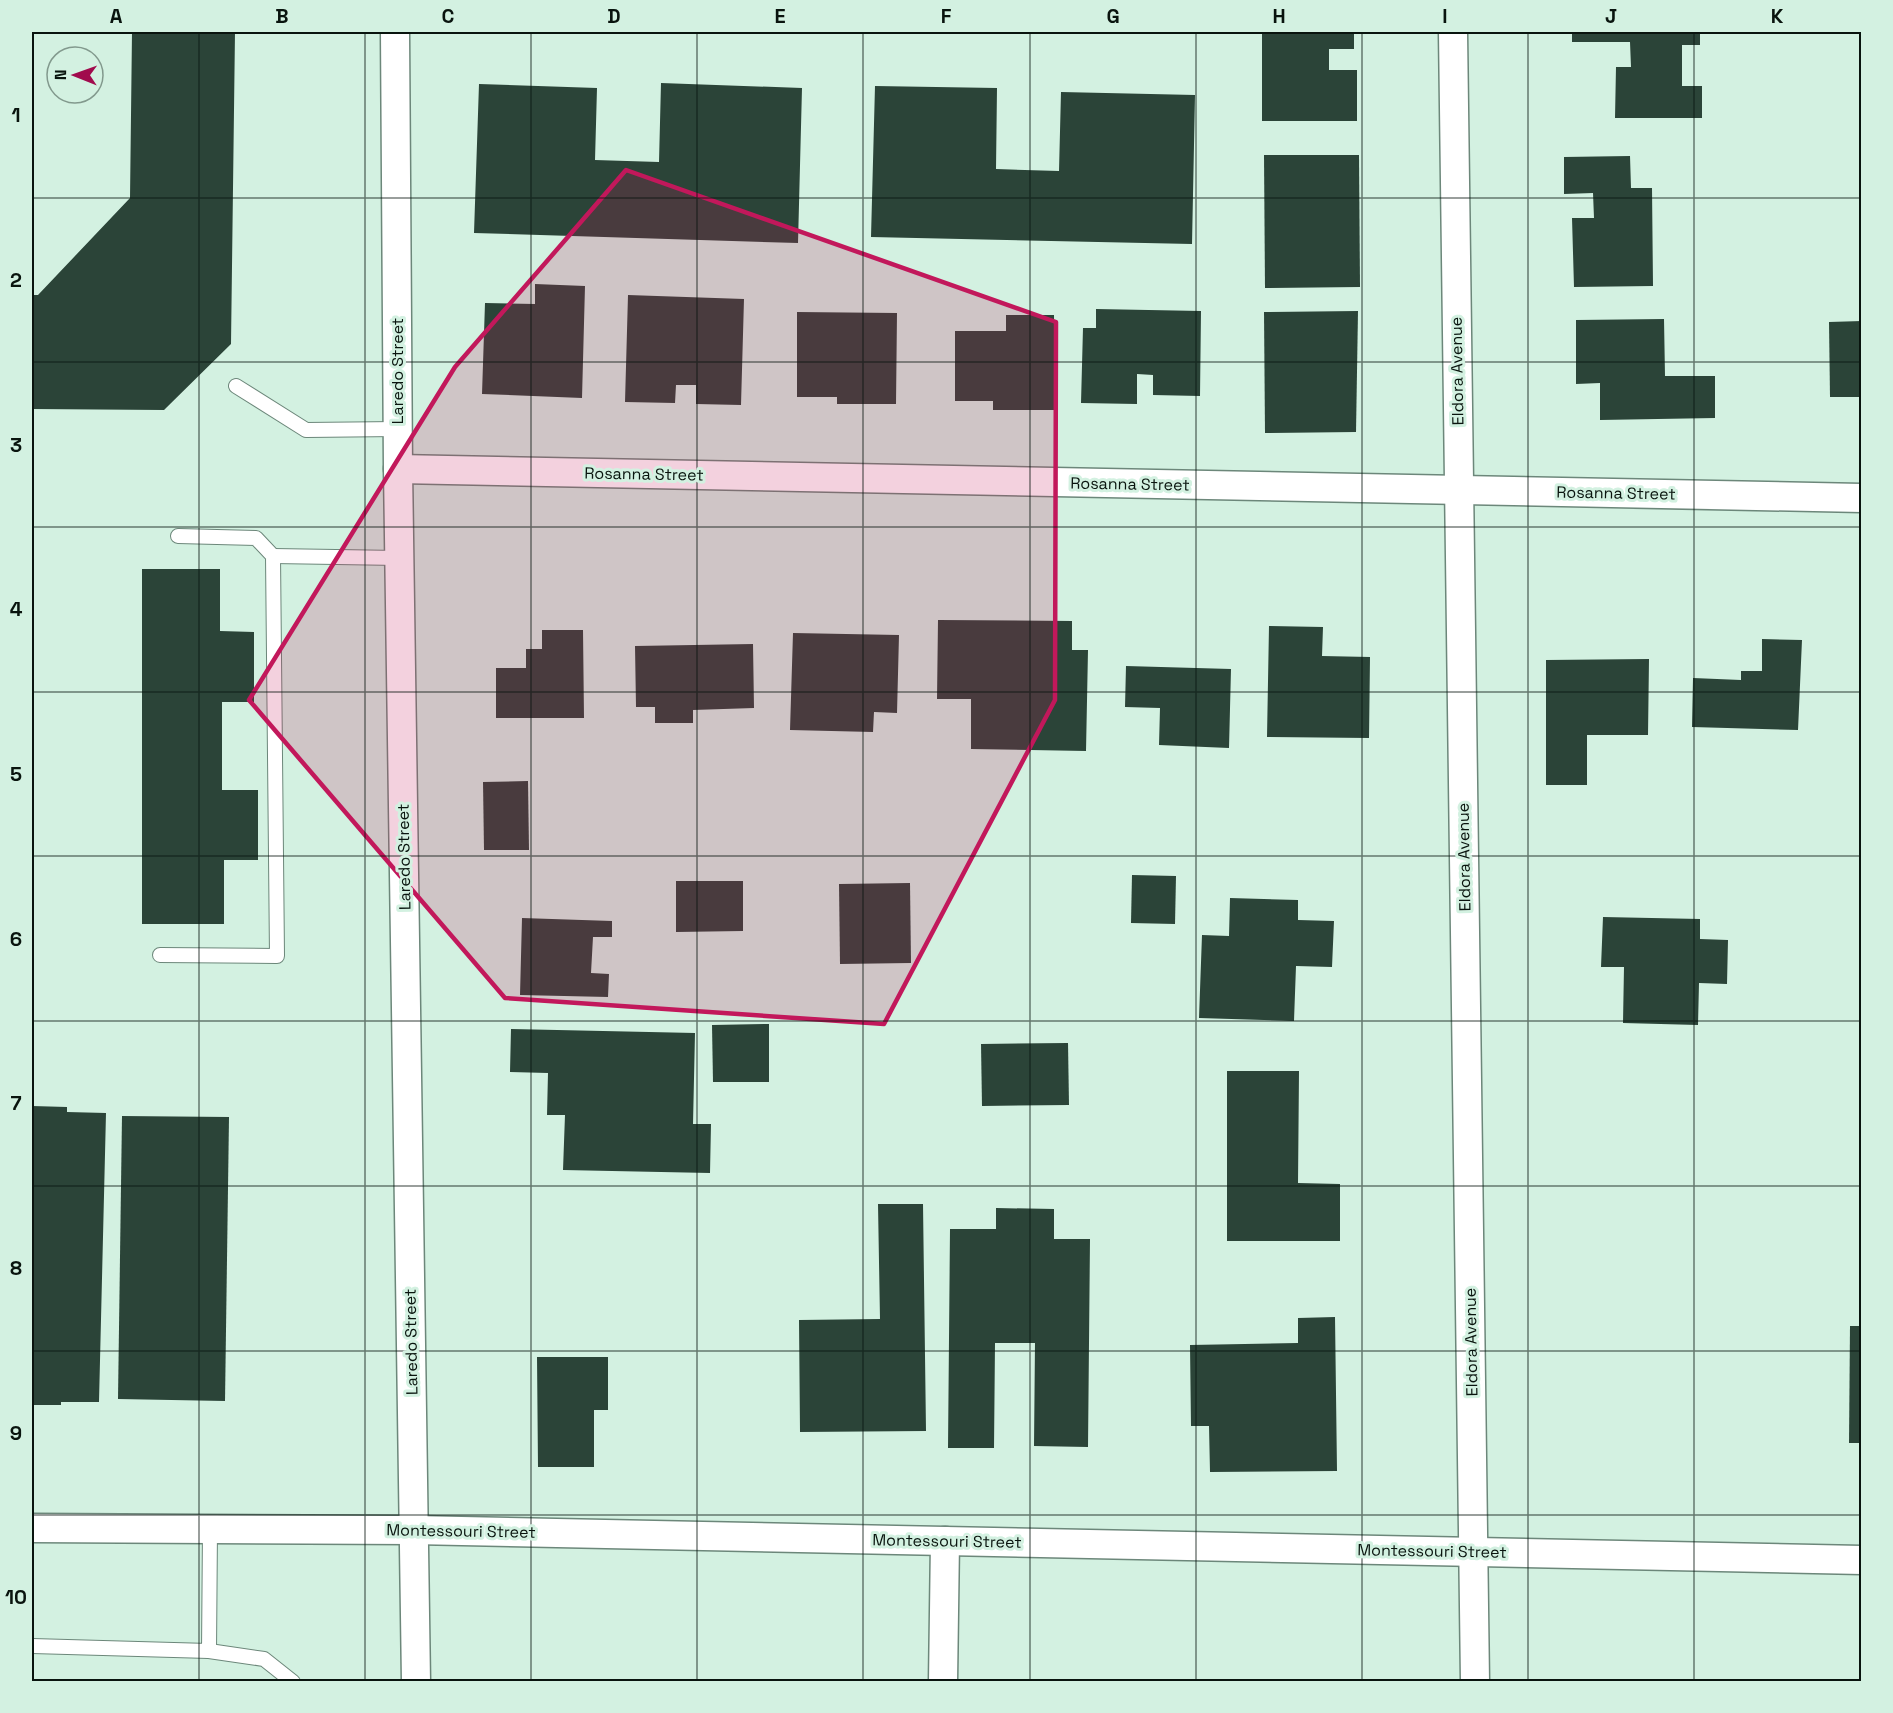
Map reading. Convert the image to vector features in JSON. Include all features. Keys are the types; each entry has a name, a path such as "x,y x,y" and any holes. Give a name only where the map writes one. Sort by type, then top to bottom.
{"street":[{"name":"Laredo Street","path":"395,32 397,429 416,1682"},
{"name":"Eldora Avenue","path":"1453,32 1475,1682"},
{"name":"Rosanna Street","path":"398,469 1862,498"},
{"name":"Montessouri Street","path":"32,1528 413,1530 1862,1560"},
{"path":"943,1682 945,1541"}],"lane":[{"path":"236,386 306,430 397,429"},
{"path":"160,955 277,956 273,556 256,538 178,536"},
{"path":"273,556 399,558"},
{"path":"210,1529 210,1651"},
{"path":"32,1646 210,1651 264,1659 293,1682"}],"highlighted area":[{"path":"626,170 1056,322 1055,700 884,1024 505,998 249,700 455,367"}],"building":[{"path":"132,32 235,32 231,344 164,410 32,409 32,295 38,295 130,198"},
{"path":"1262,32 1354,32 1354,49 1329,49 1329,70 1357,70 1357,121 1262,121"},
{"path":"1572,32 1700,32 1700,45 1682,45 1682,86 1702,86 1702,118 1615,118 1616,67 1631,67 1630,42 1572,42"},
{"path":"661,83 802,88 798,243 474,233 479,84 597,88 595,160 659,162"},
{"path":"875,86 997,88 996,169 1059,171 1061,92 1195,95 1192,244 871,237"},
{"path":"1264,155 1359,155 1360,287 1265,288"},
{"path":"1630,156 1631,188 1652,188 1653,286 1574,287 1572,218 1594,218 1593,193 1564,194 1564,157"},
{"path":"535,284 585,286 582,398 482,394 485,303 535,304"},
{"path":"628,295 744,299 741,405 696,404 696,385 676,385 675,403 625,402"},
{"path":"1096,309 1201,311 1200,396 1153,395 1153,375 1137,374 1137,404 1081,403 1083,328 1096,328"},
{"path":"1358,311 1356,432 1265,433 1264,312"},
{"path":"797,312 897,313 896,404 837,404 837,397 797,397"},
{"path":"1006,315 1054,315 1055,410 993,410 993,401 955,401 955,331 1006,331"},
{"path":"1664,319 1665,376 1715,376 1715,418 1600,420 1600,383 1576,384 1576,320"},
{"path":"1862,321 1862,397 1830,397 1829,322"},
{"path":"142,569 220,569 220,631 254,632 254,702 222,702 222,790 258,790 258,860 224,860 224,924 142,924"},
{"path":"938,620 1072,621 1072,650 1088,650 1086,751 971,749 971,699 937,699"},
{"path":"1269,626 1323,627 1322,656 1370,657 1369,738 1267,737"},
{"path":"542,630 583,630 584,718 496,718 496,668 526,668 526,649 542,649"},
{"path":"793,633 899,635 897,713 874,712 873,732 790,730"},
{"path":"1762,639 1802,640 1798,730 1692,727 1693,678 1741,680 1741,671 1762,671"},
{"path":"753,644 754,708 693,710 693,723 655,723 655,707 636,707 635,646"},
{"path":"1649,659 1648,735 1587,735 1587,785 1546,785 1546,660"},
{"path":"1126,666 1231,669 1229,748 1159,745 1160,708 1125,707"},
{"path":"528,781 529,850 484,850 483,782"},
{"path":"1132,875 1176,876 1175,924 1131,923"},
{"path":"676,881 743,881 743,931 676,932"},
{"path":"910,883 911,963 840,964 839,884"},
{"path":"1230,898 1298,900 1298,920 1334,921 1332,967 1296,966 1294,1021 1199,1018 1202,935 1229,936"},
{"path":"1603,917 1700,919 1700,939 1728,940 1727,984 1699,983 1698,1025 1623,1023 1624,967 1601,967"},
{"path":"522,918 612,921 612,937 593,937 591,973 609,974 608,997 520,995"},
{"path":"769,1024 769,1082 713,1082 712,1025"},
{"path":"511,1029 695,1033 693,1124 711,1124 710,1173 563,1170 565,1115 547,1115 548,1073 510,1072"},
{"path":"1068,1043 1069,1105 982,1106 981,1044"},
{"path":"1227,1071 1299,1071 1298,1183 1340,1184 1340,1241 1227,1241"},
{"path":"32,1106 67,1107 67,1112 106,1113 99,1402 32,1405"},
{"path":"122,1116 229,1117 225,1401 118,1399"},
{"path":"878,1204 923,1204 926,1431 800,1432 799,1320 880,1319"},
{"path":"996,1208 1054,1209 1054,1239 1090,1239 1088,1447 1034,1446 1035,1343 995,1343 994,1448 948,1448 950,1229 996,1229"},
{"path":"1335,1317 1337,1471 1210,1472 1209,1426 1191,1426 1190,1345 1298,1343 1298,1318"},
{"path":"1850,1326 1862,1326 1862,1443 1849,1443"},
{"path":"537,1357 608,1357 608,1410 594,1410 594,1467 538,1467"}]}
